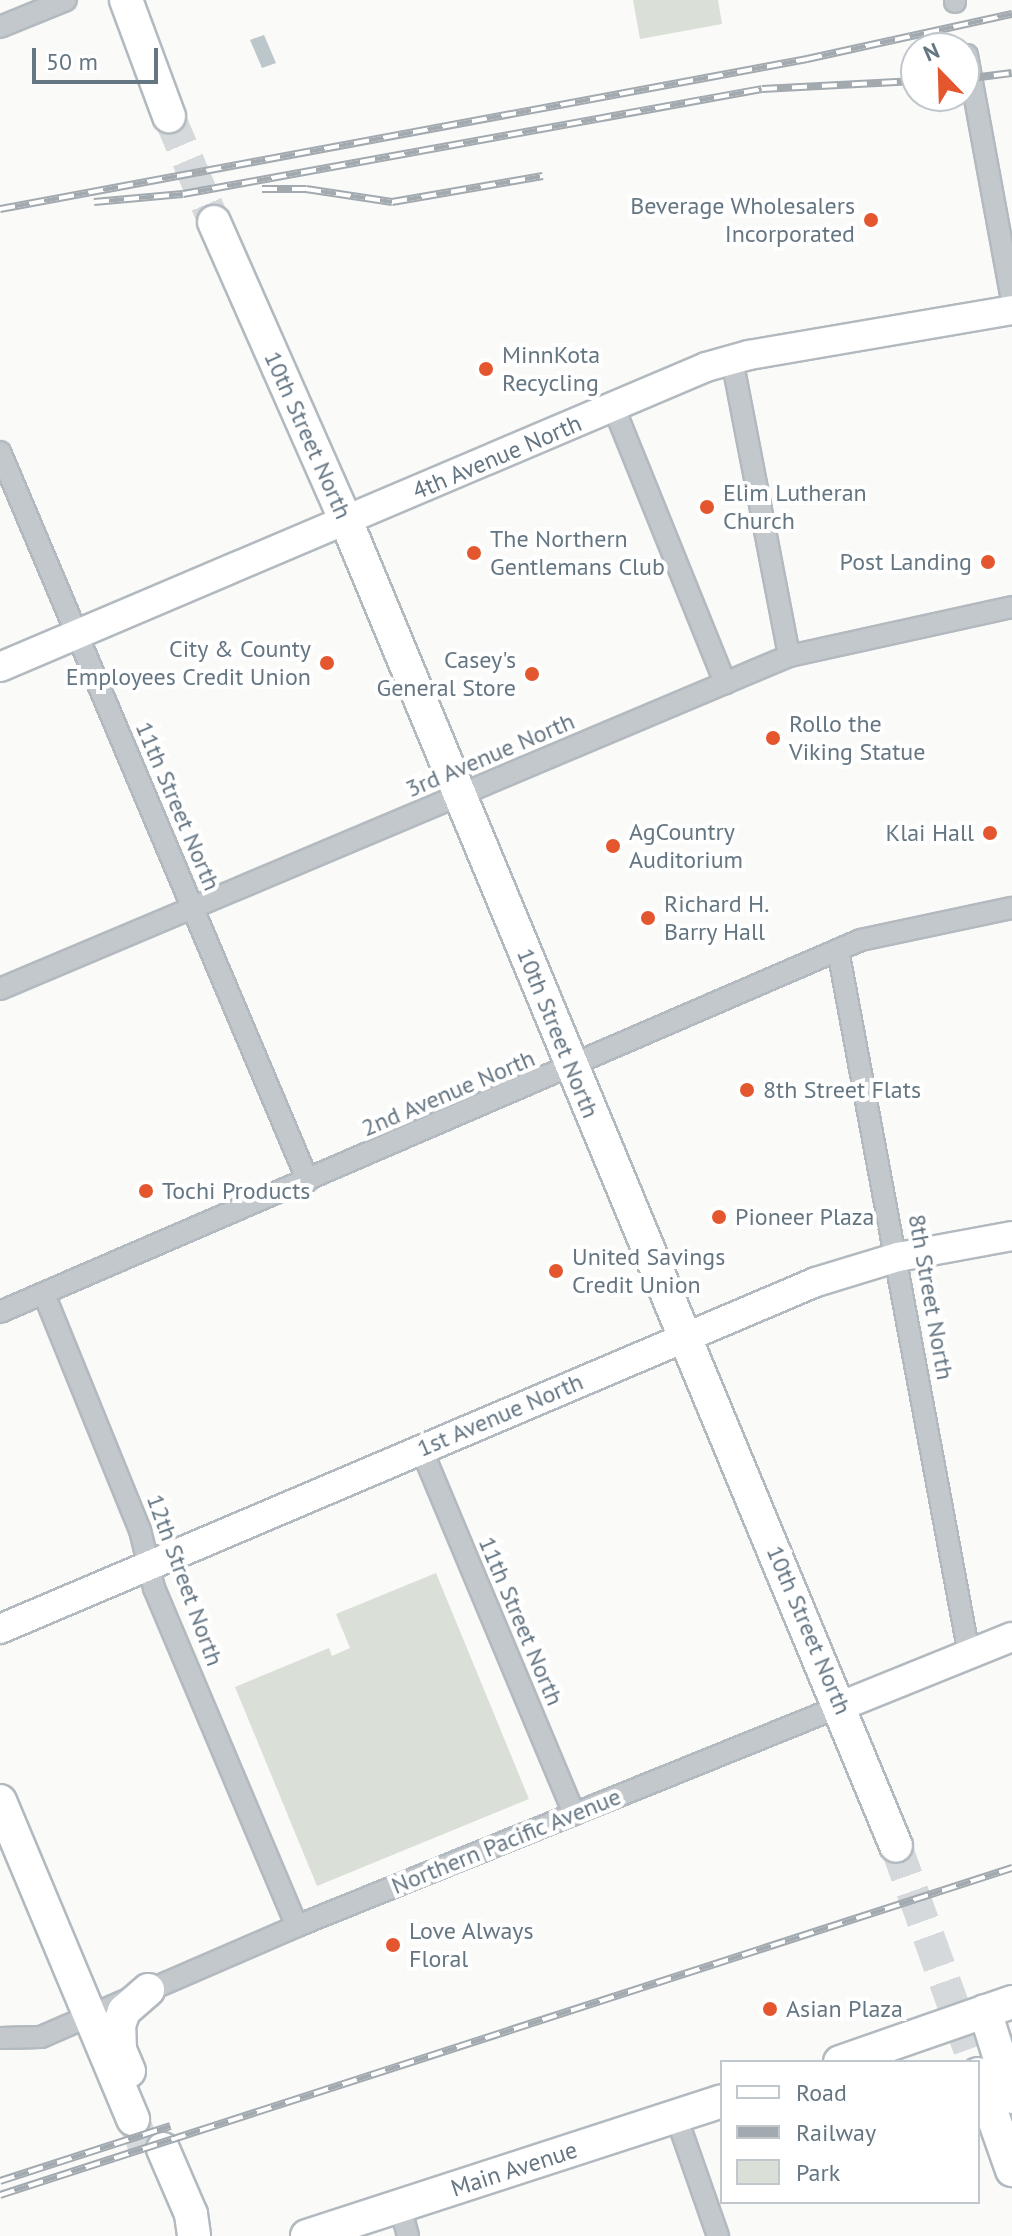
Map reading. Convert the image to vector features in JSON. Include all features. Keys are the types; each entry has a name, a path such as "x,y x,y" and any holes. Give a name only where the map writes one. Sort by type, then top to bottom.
{"main road":[{"path":"126,0 169,116"},
{"name":"10th Street North","path":"214,222 347,523 841,1706 896,1846"},
{"path":"0,1801 87,2015 140,2116 117,2036 124,2011 148,1990"},
{"path":"846,2060 999,2007 1012,2097"},
{"path":"980,2079 1012,2170"},
{"name":"Main Avenue","path":"307,2236 404,2221 720,2102"},
{"path":"182,2236 155,2152 191,2214 194,2236"}],"street":[{"path":"0,27 66,0"},
{"path":"977,112 1012,300"},
{"name":"4th Avenue North","path":"0,667 732,359 1012,310"},
{"path":"732,359 789,656"},
{"path":"614,408 725,683"},
{"name":"11th Street North","path":"0,452 308,1181"},
{"name":"3rd Avenue North","path":"0,989 789,656 1012,607"},
{"name":"2nd Avenue North","path":"0,1312 572,1068 838,950 1012,908"},
{"name":"8th Street North","path":"838,950 898,1257 969,1654"},
{"name":"1st Avenue North","path":"0,1629 149,1563 816,1282 898,1257 1012,1236"},
{"name":"12th Street North","path":"44,1294 140,1530 154,1588 297,1926"},
{"name":"11th Street North","path":"421,1448 574,1814"},
{"name":"Northern Pacific Avenue","path":"0,2038 41,2037 297,1926 1012,1637"},
{"path":"676,2116 718,2236"}],"green space":[{"path":"633,0 718,0 722,24 640,39"},
{"path":"436,1573 529,1799 317,1886 235,1687 329,1648 332,1656 350,1648 336,1614"}],"shaded area":[{"path":"264,35 276,63 262,68 250,40"}],"tunnel":[{"path":"169,116 214,222"},
{"path":"896,1846 969,2049"},
{"path":"133,2119 148,2156"}],"railway":[{"path":"0,209 807,59 1012,14"},
{"path":"980,77 1012,73"},
{"path":"94,202 183,194 762,89 900,82"},
{"path":"262,189 306,189 392,202 543,176"},
{"path":"0,2195 1012,1868"},
{"path":"0,2181 170,2126"}],"place":[{"name":"Beverage Wholesalers Incorporated","path":"871,220"},
{"name":"MinnKota Recycling","path":"486,369"},
{"name":"Elim Lutheran Church","path":"707,507"},
{"name":"The Northern Gentlemans Club","path":"474,553"},
{"name":"Post Landing","path":"988,562"},
{"name":"City & County Employees Credit Union","path":"327,663"},
{"name":"Casey's General Store","path":"532,674"},
{"name":"Rollo the Viking Statue","path":"773,738"},
{"name":"Klai Hall","path":"990,833"},
{"name":"AgCountry Auditorium","path":"613,846"},
{"name":"Richard H. Barry Hall","path":"648,918"},
{"name":"8th Street Flats","path":"747,1090"},
{"name":"Tochi Products","path":"146,1191"},
{"name":"Pioneer Plaza","path":"719,1217"},
{"name":"United Savings Credit Union","path":"556,1271"},
{"name":"Love Always Floral","path":"393,1945"},
{"name":"Asian Plaza","path":"770,2009"}]}
